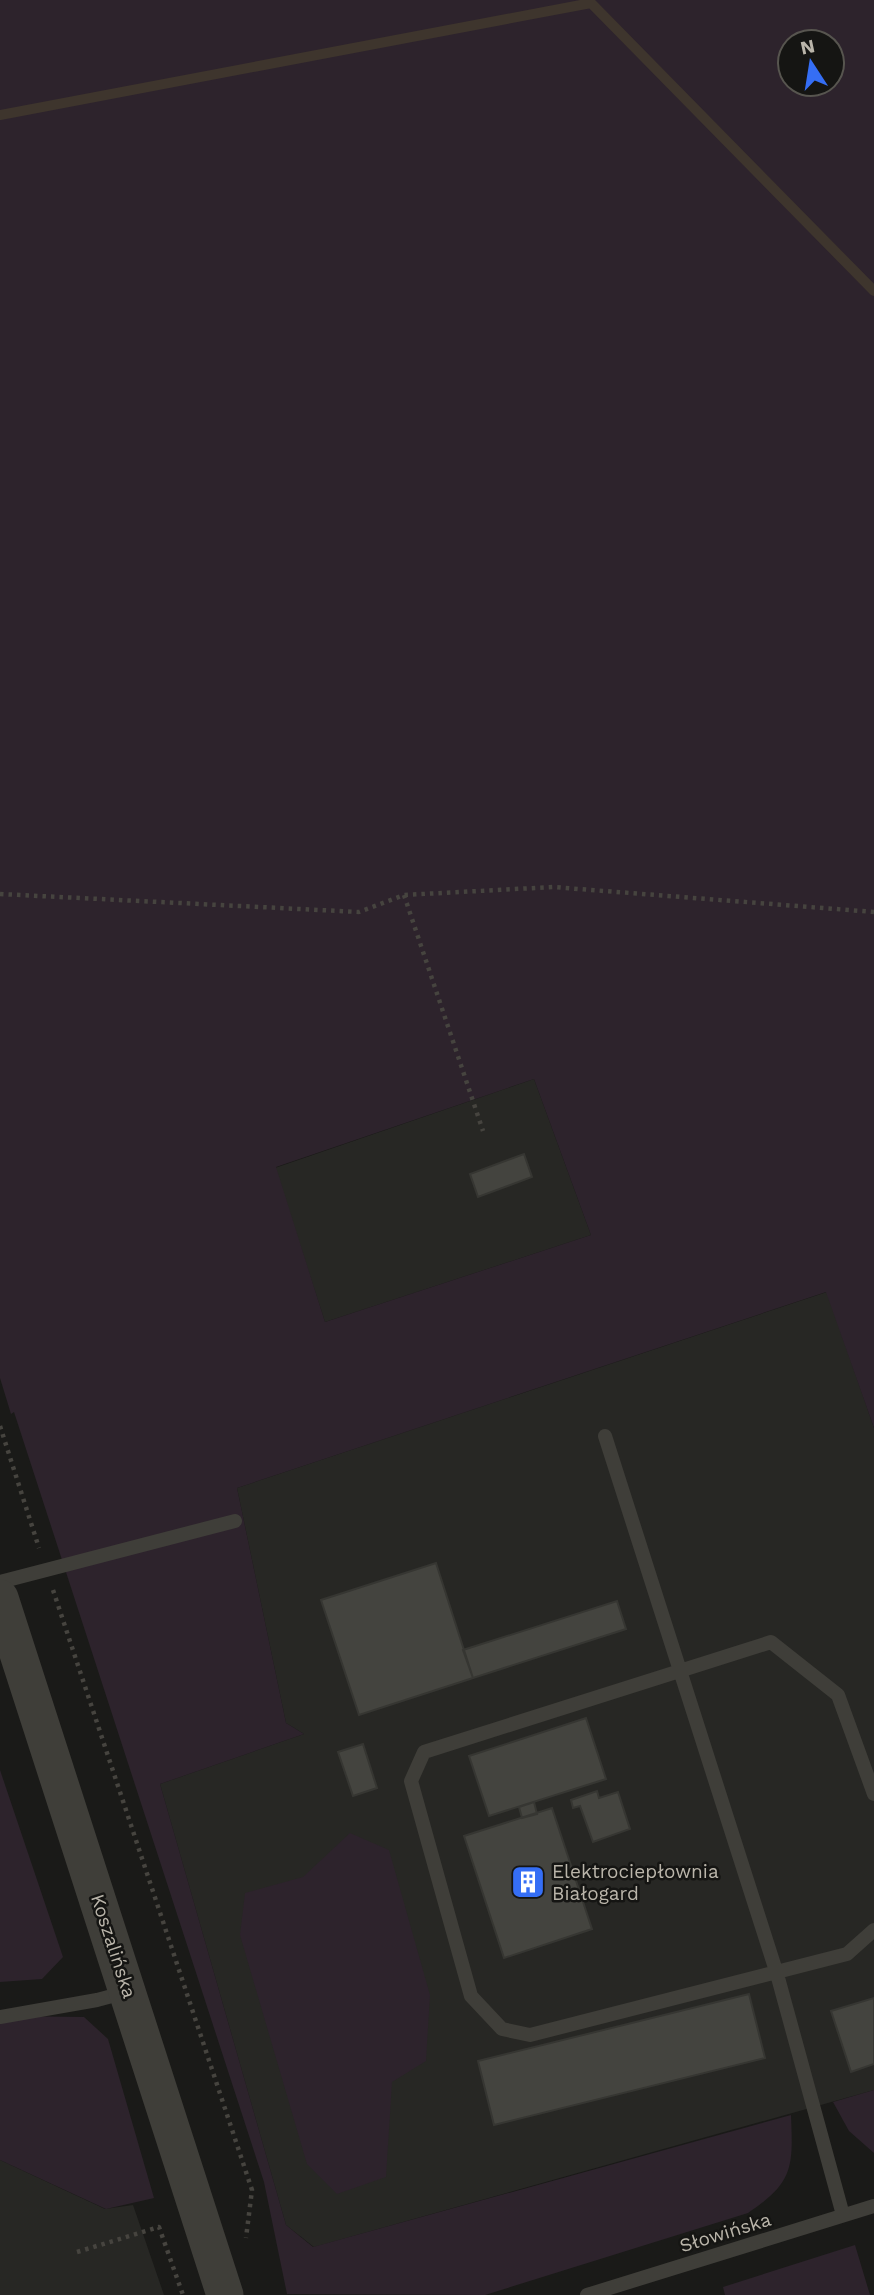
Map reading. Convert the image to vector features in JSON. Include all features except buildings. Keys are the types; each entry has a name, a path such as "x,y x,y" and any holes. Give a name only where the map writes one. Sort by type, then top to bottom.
{"street":[{"name":"Koszalińska","path":"0,1598 225,2295"}],"lane":[{"path":"605,1436 778,1974 843,2215"},
{"path":"0,1582 235,1521"},
{"path":"874,1794 838,1695 771,1642 681,1673 424,1752 411,1781 471,1996 502,2029 530,2035 778,1974 847,1954 874,1930"},
{"path":"0,2017 97,2000 128,1991"},
{"name":"Słowińska","path":"587,2295 874,2206"}],"path":[{"path":"0,894 359,912 404,895 553,887 874,912"},
{"path":"404,895 483,1131"},
{"path":"0,1426 252,2190 245,2246"},
{"path":"77,2252 159,2227 183,2295"}],"shaded area":[{"path":"0,0 874,0 874,1428 826,1292 237,1488 286,1723 304,1734 160,1784 286,2225 313,2247 791,2115 792,2148 788,2172 774,2192 748,2213 485,2295 287,2294 264,2182 14,1412 11,1414 0,1378","holes":["534,1079 591,1235 325,1322 276,1167"]},
{"path":"534,1079 591,1235 325,1322 275,1168"},
{"path":"827,1292 874,1428 874,2090 314,2247 286,2225 160,1784 304,1734 286,1723 237,1488"},
{"path":"0,1770 63,1957 42,1979 0,1982"},
{"path":"350,1833 389,1850 430,1995 426,2061 392,2082 386,2177 337,2194 307,2164 240,1935 245,1893 303,1877"},
{"path":"0,2016 84,2017 108,2039 154,2198 106,2209 0,2160"},
{"path":"874,2090 874,2153 849,2131 833,2102"},
{"path":"0,2160 105,2209 133,2205 164,2295 0,2295"},
{"path":"855,2245 870,2295 725,2295 723,2287"}],"waterway":[{"path":"0,115 591,3 874,291"}],"place":[{"name":"Elektrociepłownia Białogard","path":"528,1882"}]}
